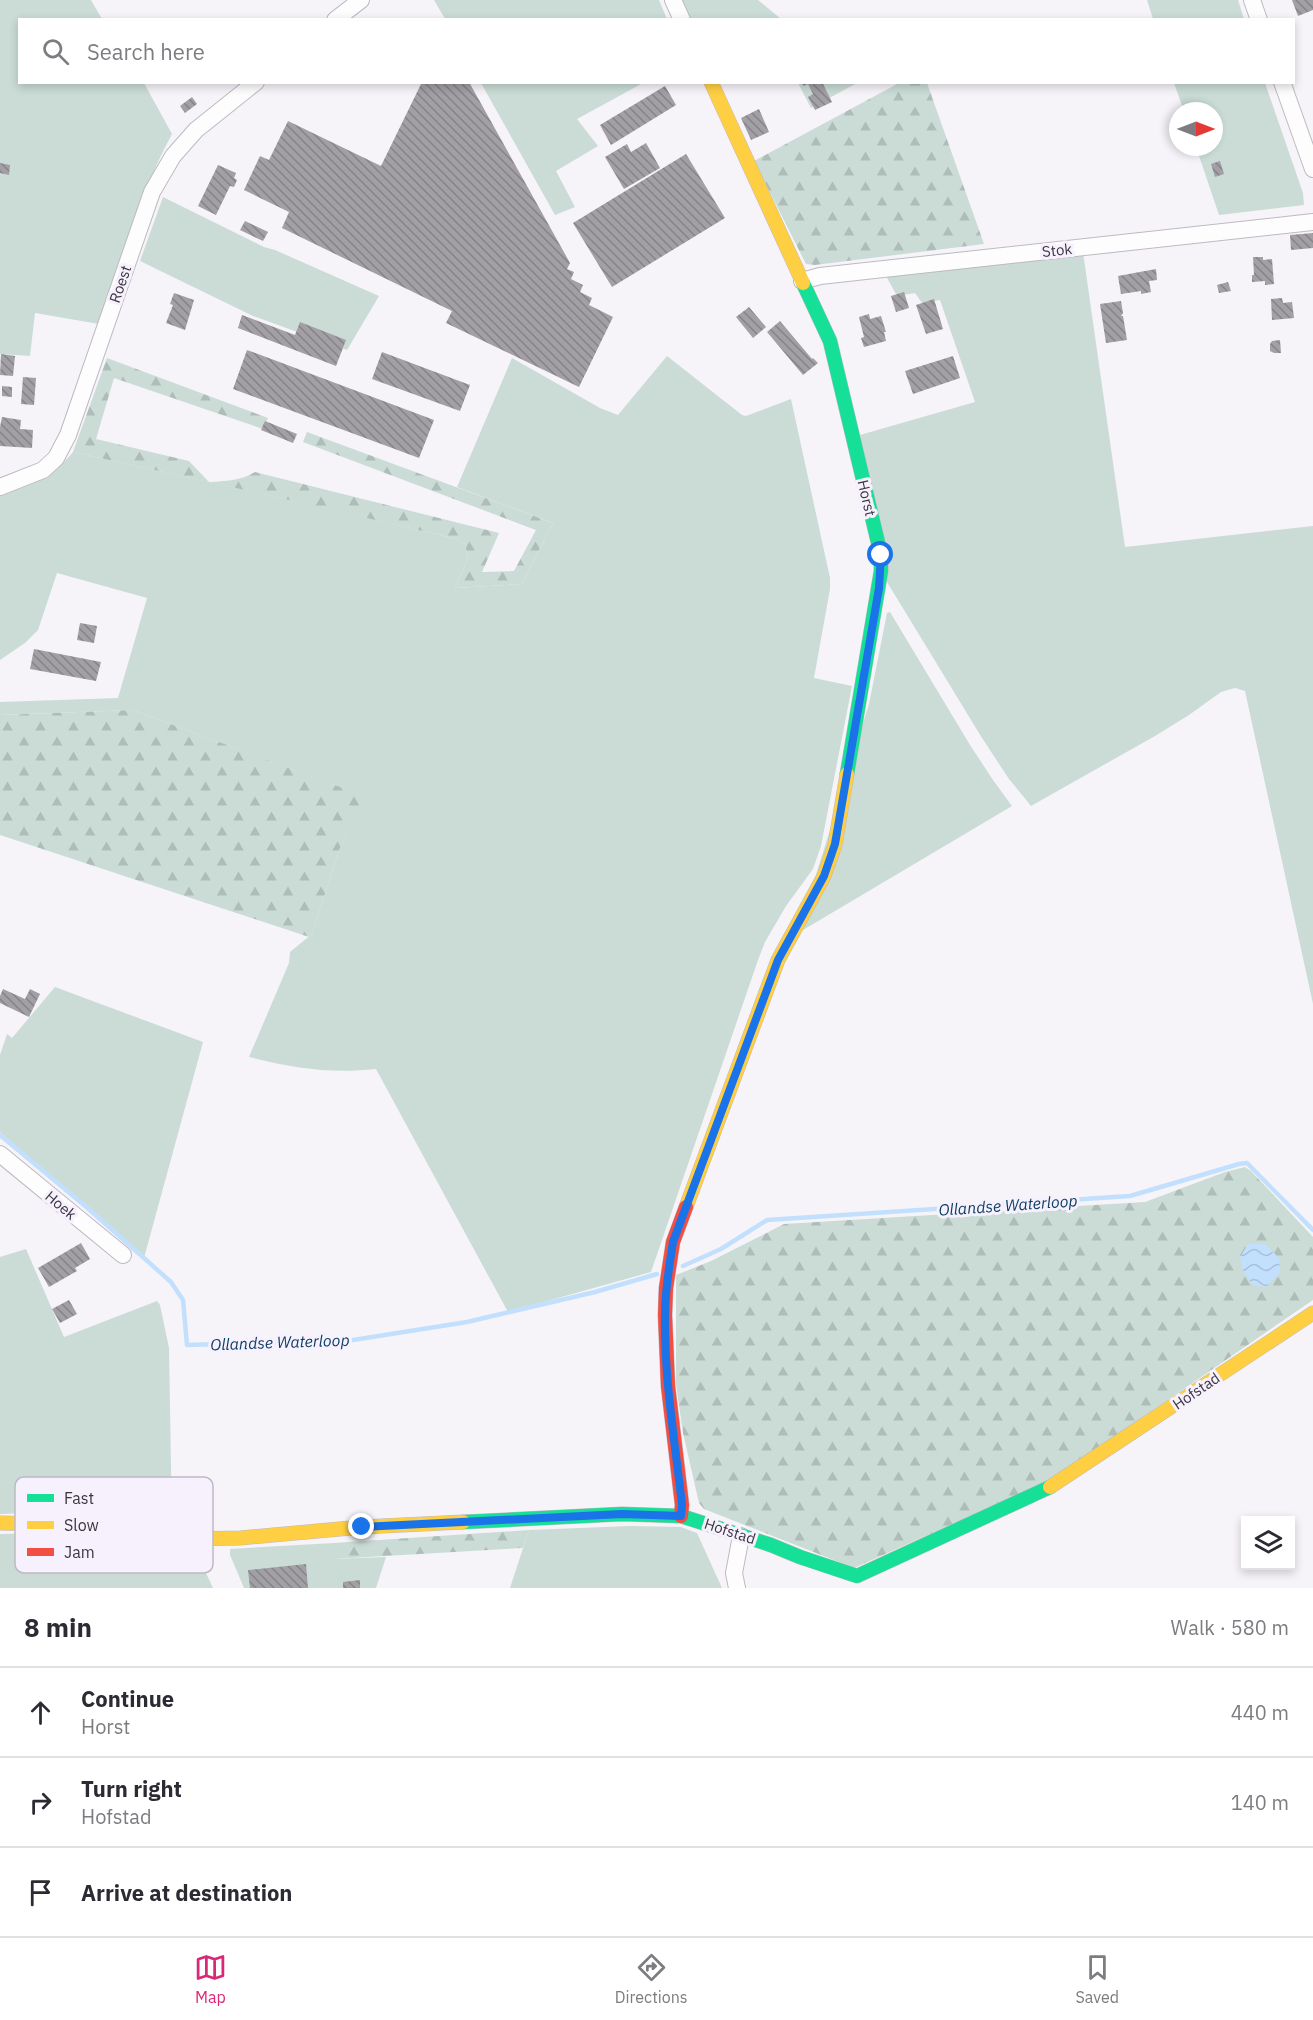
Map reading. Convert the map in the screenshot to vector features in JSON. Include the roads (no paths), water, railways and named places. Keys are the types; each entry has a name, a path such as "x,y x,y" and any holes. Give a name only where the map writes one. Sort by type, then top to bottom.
{"street":[{"path":"338,18 361,0"},
{"path":"674,0 681,18"},
{"path":"1252,0 1258,18"},
{"name":"Roest","path":"0,487 43,470 56,458 68,435 153,192 173,156 196,130 254,84"},
{"name":"Horst","path":"681,1516 682,1505 664,1316 673,1242 778,960 824,876 835,844 882,571 881,555 830,340 712,84"},
{"path":"1283,84 1313,169"},
{"name":"Stok","path":"802,281 820,276 1313,222"},
{"name":"Hoek","path":"0,1154 123,1256"},
{"name":"Hofstad","path":"213,1538 362,1527 622,1514 681,1516 857,1576 1055,1485 1313,1313"},
{"name":"Hofstad","path":"0,1523 15,1523"},
{"path":"737,1588 734,1573 741,1536"}],"water":[{"path":"1248,1244 1265,1244 1279,1258 1280,1273 1266,1287 1254,1286 1244,1273 1240,1257"}],"waterway":[{"name":"Ollandse Waterloop","path":"0,1135 171,1282 183,1300 187,1345 353,1340 467,1322 595,1292 657,1274"},
{"name":"Ollandse Waterloop","path":"683,1266 721,1249 767,1220 1130,1196 1247,1163 1313,1230"}]}
